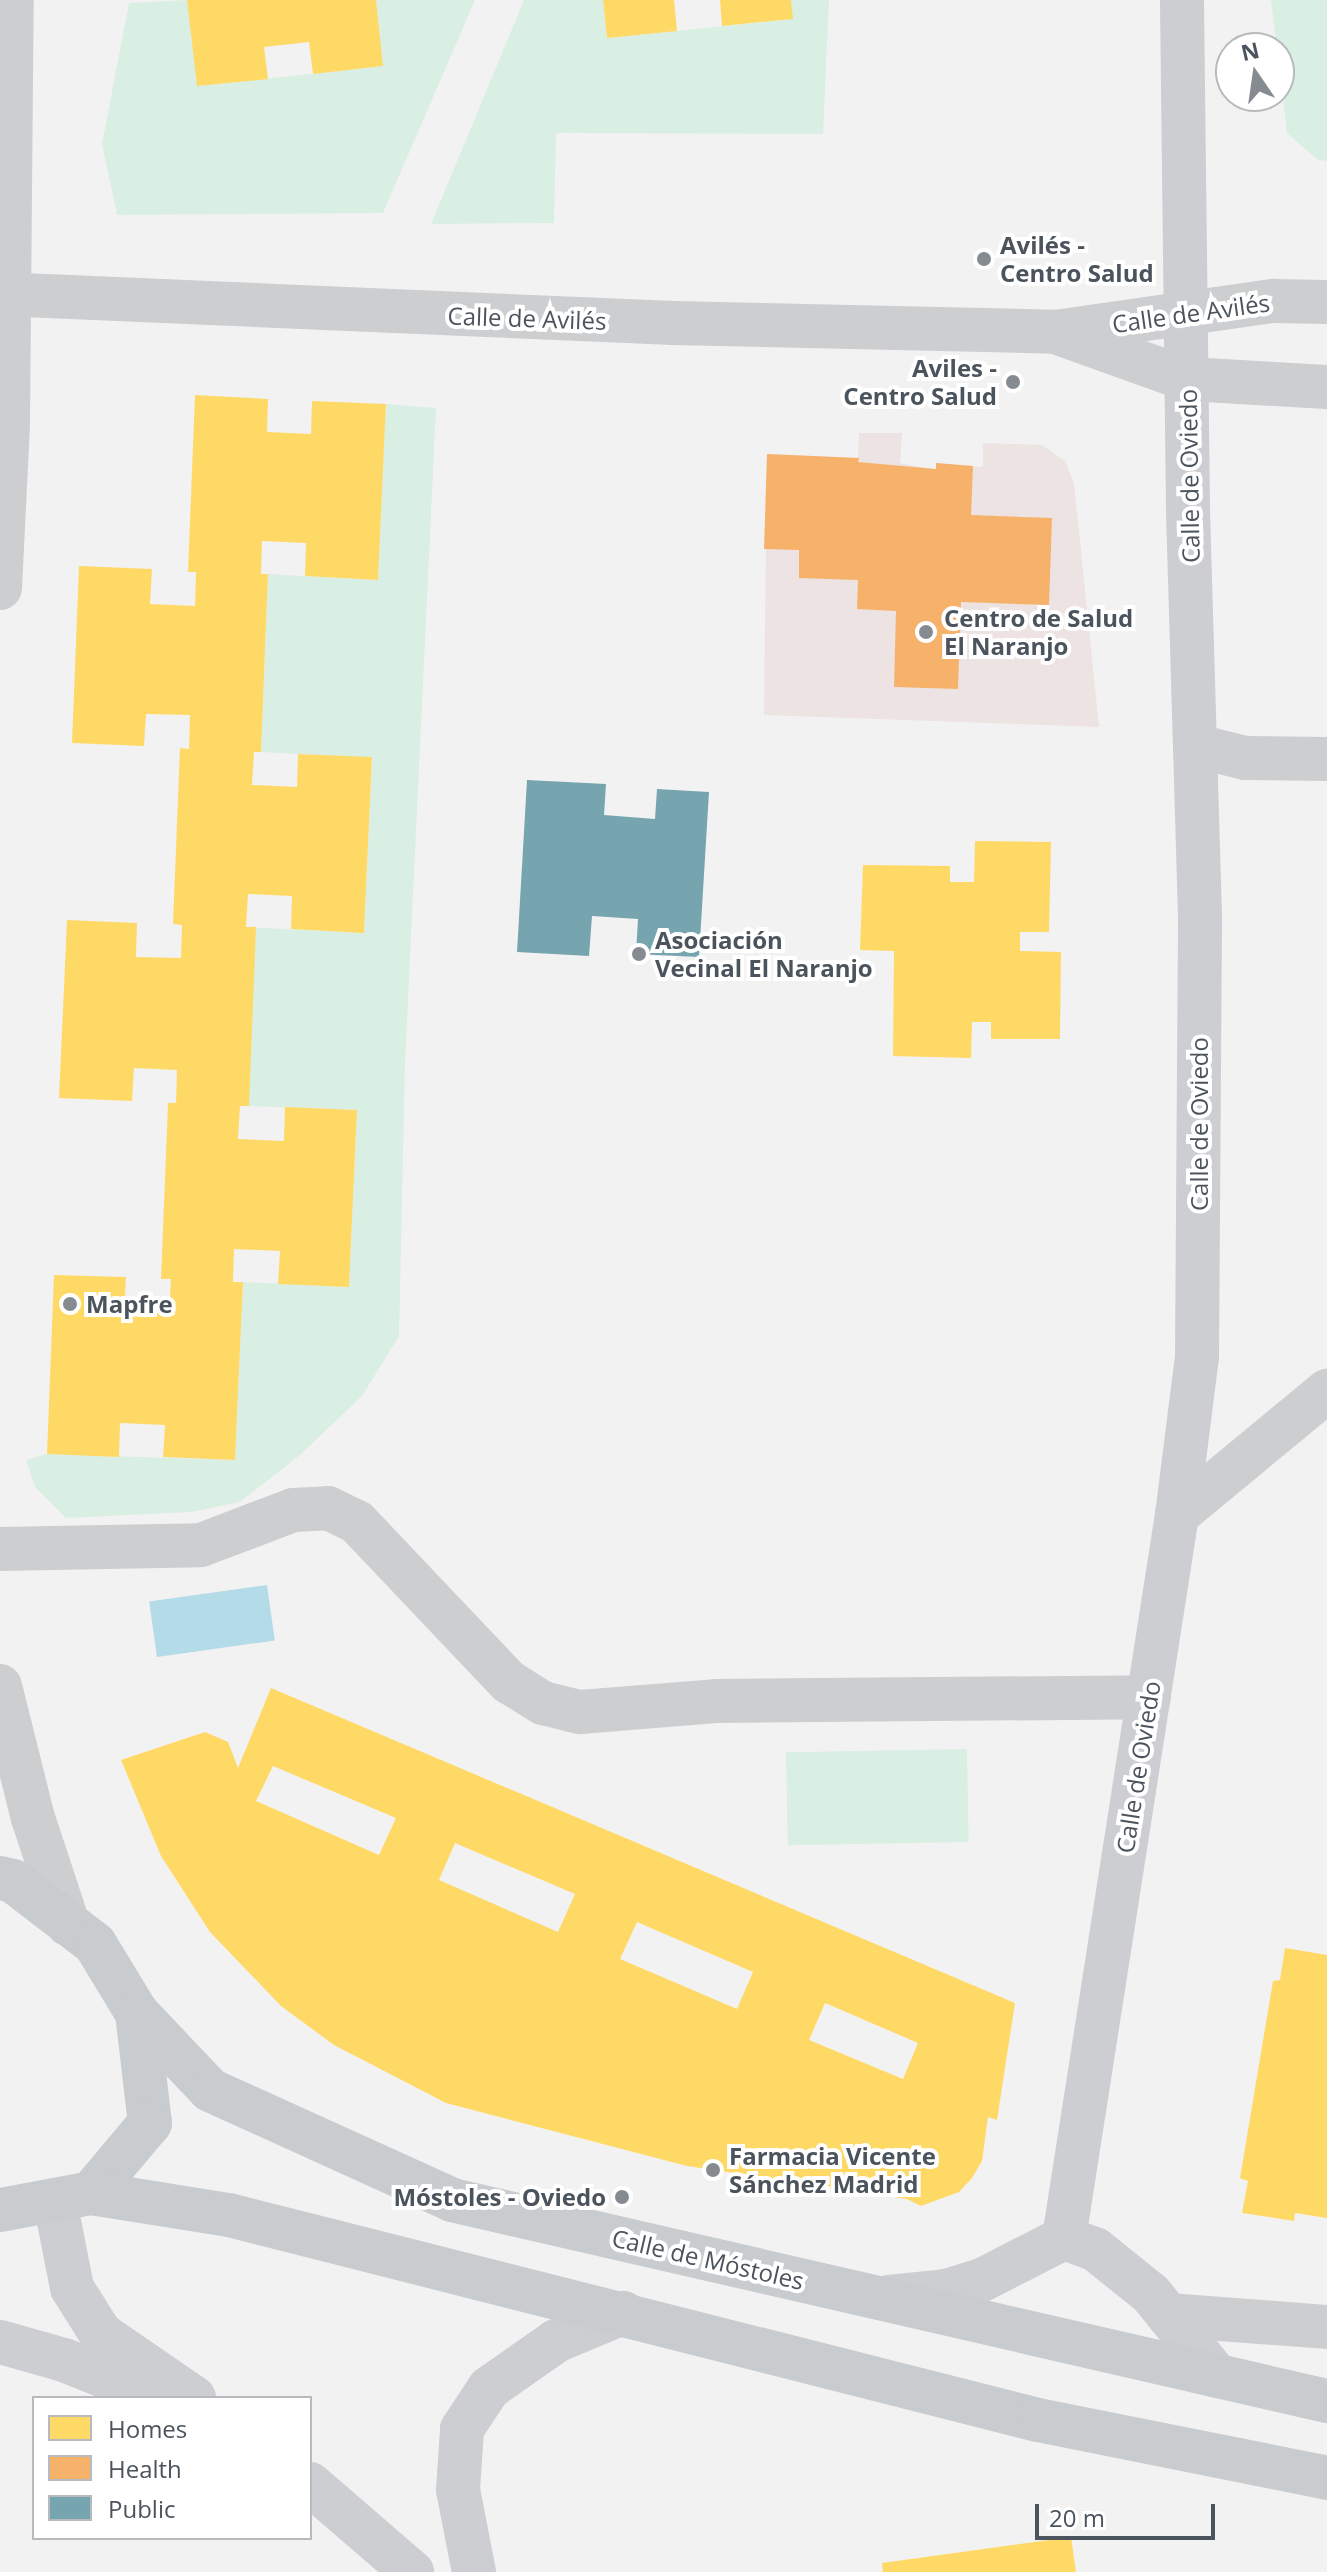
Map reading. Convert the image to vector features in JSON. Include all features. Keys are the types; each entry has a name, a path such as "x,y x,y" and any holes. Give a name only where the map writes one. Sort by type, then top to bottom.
{"main road":[{"path":"0,1878 13,1881 95,1944 137,2013 150,2123 73,2197"},
{"name":"Calle de Móstoles","path":"137,2013 210,2090 452,2200 1327,2401"},
{"path":"0,2210 73,2197 229,2215 1038,2420 1327,2478"}],"street":[{"path":"0,588 12,0"},
{"name":"Calle de Oviedo","path":"1064,2238 1177,1515 1197,1356 1197,746 1187,379 1189,312 1182,0"},
{"name":"Calle de Avilés","path":"4,295 1055,332 1274,301 1327,302"},
{"name":"Calle de Avilés","path":"1055,332 1187,379 1327,387"},
{"path":"1197,746 1245,758 1327,759"},
{"path":"1177,1515 1327,1391"},
{"path":"0,1549 201,1545 293,1510 328,1508 357,1522 509,1682 543,1703 580,1712 716,1701 1149,1697"},
{"path":"0,1686 33,1818 68,1924"},
{"path":"73,2197 72,2288 101,2334 191,2396"},
{"path":"877,2298 946,2291 982,2280 1064,2238 1095,2249 1168,2315 1217,2376"},
{"path":"474,2572 458,2490 462,2429 489,2388 556,2341 623,2313"},
{"path":"1168,2315 1327,2327"},
{"path":"0,2342 64,2360 154,2396"},
{"path":"312,2486 412,2572"}],"shaded area":[{"name":"Centro de Salud El Naranjo","path":"859,433 902,433 900,463 925,468 936,469 936,463 983,467 983,443 1042,445 1065,461 1074,483 1099,727 764,715 767,454 858,458"}],"green space":[{"path":"187,0 198,86 382,66 376,0 475,0 383,213 117,215 102,144 129,3"},
{"path":"524,0 603,0 607,38 792,19 791,0 829,0 823,134 556,133 554,223 431,224"},
{"path":"1271,0 1327,0 1327,161 1318,160 1287,133 1284,112 1295,112 1295,32 1275,32"},
{"path":"386,404 436,408 405,1064 399,1336 362,1396 300,1455 240,1502 192,1512 66,1518 35,1487 26,1460 47,1454 235,1460 243,1282 349,1287 357,1110 249,1106 246,927 364,933 372,758 261,752 268,574 378,580"},
{"path":"967,1749 969,1842 788,1845 786,1752"}],"water":[{"path":"267,1585 275,1640 157,1657 149,1602"}],"building: Homes":[{"path":"187,0 376,0 383,66 313,74 309,42 264,47 268,79 197,86"},
{"path":"603,0 674,0 677,31 607,38"},
{"path":"720,0 791,0 793,19 722,26"},
{"path":"195,395 268,399 267,432 311,434 312,401 386,404 378,580 305,576 306,543 262,541 261,574 268,574 261,752 254,752 252,785 297,787 298,754 372,757 364,933 291,929 292,896 248,894 246,927 256,927 249,1106 240,1106 238,1139 284,1141 285,1107 357,1110 349,1287 278,1284 280,1251 234,1249 233,1282 243,1282 235,1460 163,1457 165,1425 120,1423 119,1457 47,1454 54,1275 126,1277 124,1312 169,1313 171,1279 161,1279 168,1103 176,1103 177,1070 134,1068 132,1101 59,1098 67,920 137,923 136,957 181,958 182,925 173,924 180,748 189,749 190,715 146,714 144,746 72,743 79,566 152,569 150,604 195,606 196,572 188,572"},
{"path":"975,841 1051,842 1049,932 1020,932 1020,951 1061,952 1060,1039 991,1039 991,1022 972,1022 971,1058 893,1056 894,951 860,950 863,865 950,866 950,882 974,882"},
{"path":"271,1688 1015,2003 997,2120 988,2117 982,2161 959,2192 921,2206 907,2199 687,2166 446,2103 334,2045 281,2006 210,1932 161,1856 121,1760 205,1732 228,1742 238,1768","holes":["273,1766 396,1818 379,1855 256,1801","455,1843 575,1894 558,1932 439,1880","637,1922 753,1972 737,2009 620,1959","825,2003 918,2043 903,2079 809,2040"]},
{"path":"1285,1948 1327,1955 1327,2218 1295,2213 1294,2221 1242,2213 1248,2181 1240,2178 1273,1981 1280,1980"},
{"path":"1071,2537 1076,2572 883,2572 882,2563"}],"building: Health":[{"path":"767,454 859,458 858,462 936,469 936,463 973,466 971,515 1052,518 1049,605 961,602 958,689 894,687 896,611 857,609 858,580 799,578 799,550 764,549"}],"building: Public":[{"path":"527,780 606,784 604,815 655,819 657,789 709,792 699,957 636,954 638,919 592,916 589,956 517,952"}],"place":[{"name":"Avilés - Centro Salud","path":"984,259"},
{"name":"Aviles - Centro Salud","path":"1013,382"},
{"name":"Centro de Salud El Naranjo","path":"926,632"},
{"name":"Asociación Vecinal El Naranjo","path":"639,954"},
{"name":"Mapfre","path":"70,1304"},
{"name":"Farmacia Vicente Sánchez Madrid","path":"713,2170"},
{"name":"Móstoles - Oviedo","path":"622,2197"}]}
